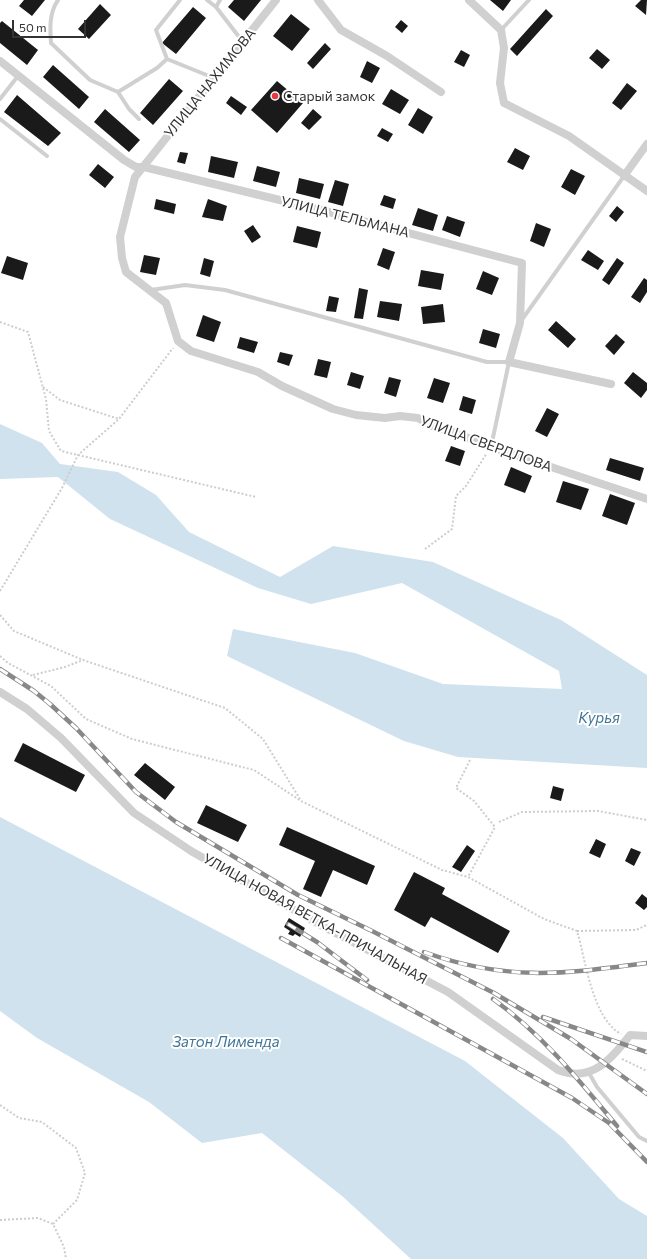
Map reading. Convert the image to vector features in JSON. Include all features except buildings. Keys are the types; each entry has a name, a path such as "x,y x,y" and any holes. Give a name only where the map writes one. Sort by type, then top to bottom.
{"street":[{"name":"УЛИЦА НАХИМОВА","path":"144,167 276,0"},
{"path":"318,0 341,30 387,56 441,92"},
{"path":"469,0 501,30 504,48 500,83 504,103 569,136 647,191"},
{"name":"УЛИЦА ТЕЛЬМАНА","path":"0,61 124,160 136,167 144,167 325,210 522,263 520,323 509,362"},
{"path":"624,176 647,144"},
{"path":"144,167 135,177 120,237 122,258 126,272 166,303 178,341"},
{"name":"УЛИЦА СВЕРДЛОВА","path":"178,341 191,351 258,372 282,386 332,409 385,418 400,416 418,418 432,426 453,432 491,448 647,498"},
{"path":"509,362 611,384"},
{"name":"УЛИЦА НОВАЯ ВЕТКА-ПРИЧАЛЬНАЯ","path":"0,692 27,709 61,738 134,813 191,851 324,927 448,992 558,1070 570,1073 589,1073"},
{"path":"589,1073 614,1055 630,1035 647,1036"}],"lane":[{"path":"58,0 52,8 50,28 51,43 90,80 118,92 129,109 139,119"},
{"path":"180,0 156,30 167,59 214,78"},
{"path":"208,0 216,7 243,42"},
{"path":"216,7 220,0"},
{"path":"501,30 529,0"},
{"path":"118,92 157,68 167,59"},
{"path":"0,99 18,76"},
{"path":"0,119 47,156"},
{"path":"520,323 624,176"},
{"path":"151,290 185,285 225,290 487,362 509,362 491,448"},
{"path":"589,1073 597,1087 639,1136 647,1141"}],"path":[{"path":"0,322 28,332 46,399 49,431 61,451 256,497"},
{"path":"0,591 62,488 78,455 119,419 178,341"},
{"path":"42,386 60,400 119,419"},
{"path":"425,549 452,529 456,496 466,486 491,448"},
{"path":"0,615 14,631 84,660 224,708 263,739 301,801"},
{"path":"0,656 8,663 51,686 86,719 132,739 254,770 301,801 442,870 468,877 544,919 577,931 636,930 647,925"},
{"path":"32,675 66,667 84,660"},
{"path":"468,877 496,826 474,801 456,788 470,760"},
{"path":"499,822 522,812 598,811 647,820"},
{"path":"577,931 597,1003 602,1014 614,1030 623,1035 630,1035"},
{"path":"614,1055 647,1071"},
{"path":"0,1104 19,1118 42,1122 76,1148 85,1173 77,1200 53,1224"},
{"path":"0,1220 38,1218 53,1224 64,1246 66,1259"}],"water":[{"name":"Курья","path":"0,424 42,443 60,464 118,472 156,495 189,532 280,577 333,546 433,562 561,620 647,675 647,768 458,757 404,741 227,656 233,629 355,653 443,684 562,689 559,671 402,583 311,604 258,588 110,519 58,477 0,479"},
{"name":"Затон Лименда","path":"0,817 465,1061 563,1138 619,1199 647,1216 647,1259 411,1259 342,1196 262,1133 202,1143 149,1102 37,1038 0,1011"}],"railway":[{"path":"0,669 34,691 50,704 76,728 136,792 176,822 298,895 494,993 571,1039 647,1094"},
{"path":"288,924 317,942 367,980"},
{"path":"281,938 572,1098 609,1123 647,1162"},
{"path":"424,952 454,962 509,972 561,972 647,963"},
{"path":"493,999 544,1042 617,1126"},
{"path":"543,1017 647,1052"}],"place":[{"name":"Cтарый замок","path":"275,96"}]}
